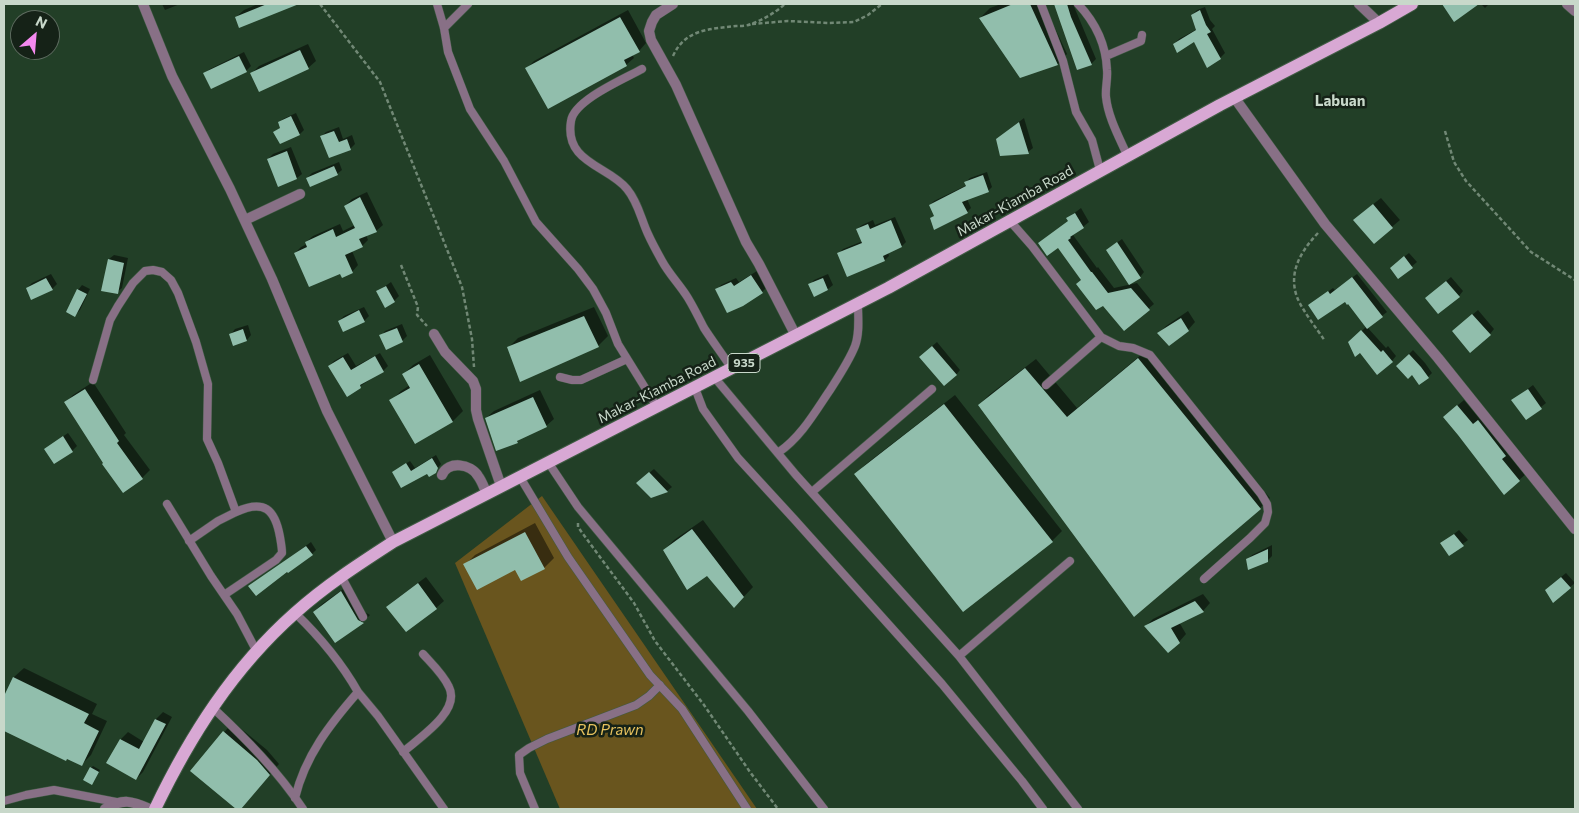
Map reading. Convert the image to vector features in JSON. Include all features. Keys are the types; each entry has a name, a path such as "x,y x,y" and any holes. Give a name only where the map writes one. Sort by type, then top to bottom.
{"main road":[{"name":"Makar-Kiamba Road","path":"155,809 186,749 212,707 256,652 294,613 341,576 393,542 858,304 1234,97 1379,23 1412,4"}],"street":[{"path":"143,4 172,76 230,189 272,279 327,411 393,542"},
{"path":"673,4 656,15 649,31 651,40 676,85 746,242 796,336"},
{"path":"1360,4 1379,23"},
{"path":"1567,4 1575,11"},
{"path":"1234,97 1325,224 1438,358 1575,529"},
{"path":"244,220 300,194"},
{"path":"434,334 445,352 473,381 476,389 478,419 501,486"},
{"path":"442,475 449,466 459,465 470,469 478,474 487,494"},
{"path":"105,809 116,802 125,801 150,809"}],"lane":[{"path":"437,4 448,52 470,109 504,161 536,222 578,269 593,289 618,344 657,407"},
{"path":"444,28 468,4"},
{"path":"1041,4 1063,61 1076,112 1092,140 1100,170"},
{"path":"1078,4 1092,20 1105,48 1107,70 1106,98 1127,155"},
{"path":"1106,56 1141,41 1142,35"},
{"path":"642,69 580,105 571,119 572,140 585,160 627,188 666,268 732,369"},
{"path":"1010,221 1032,246 1101,337 1119,346 1133,348 1150,355 1267,504 1268,512 1265,523 1204,579"},
{"path":"93,380 110,320 118,306 133,283 145,271 162,272 171,280 178,293 196,342 208,384 207,439 236,512"},
{"path":"779,452 789,445 812,417 842,371 856,345 858,304"},
{"path":"1046,385 1101,337"},
{"path":"560,377 581,380 627,359"},
{"path":"715,378 812,492 959,656 1078,809"},
{"path":"695,388 703,409 738,458 942,684 1043,809"},
{"path":"812,492 932,389"},
{"path":"548,462 578,507 748,712 824,809"},
{"path":"520,477 568,558 650,675 682,709 747,809"},
{"path":"167,504 237,614 256,652"},
{"path":"189,541 218,521 254,505 269,510 274,517 278,525 282,553 276,560 224,595"},
{"path":"959,656 1070,562"},
{"path":"341,576 363,617"},
{"path":"294,613 317,634 332,652 358,692 378,716 444,809"},
{"path":"403,752 447,711 451,700 450,688 442,675 423,654"},
{"path":"535,809 520,773 519,755 547,739 636,705 660,685"},
{"path":"295,798 303,772 316,746 329,726 358,692"},
{"path":"212,707 242,734 303,809"},
{"path":"4,801 54,790 116,802"}],"path":[{"path":"320,4 380,82 384,91 462,287 472,339 473,381"},
{"path":"750,24 777,11 784,4"},
{"path":"667,69 676,48 701,30 788,21 854,22 868,15 882,4"},
{"path":"1445,130 1454,162 1466,180 1531,252 1575,280"},
{"path":"1325,224 1302,251 1294,282 1298,299 1325,341"},
{"path":"401,265 418,307 417,315 434,334"},
{"path":"578,507 578,527 634,603 655,641 704,705 778,809"}],"water":[{"name":"RD Prawn","path":"542,496 757,809 560,809 455,563"}],"building":[{"path":"267,4 299,4 239,28 235,17"},
{"path":"1013,4 1030,4 1058,65 1020,78 979,18"},
{"path":"1054,4 1067,4 1092,65 1077,70"},
{"path":"1442,4 1479,4 1454,22"},
{"path":"1200,10 1211,32 1207,34 1221,59 1207,68 1194,42 1177,53 1173,44 1196,30 1191,15"},
{"path":"620,17 640,52 624,60 627,66 548,109 525,68"},
{"path":"300,50 309,69 259,92 250,73"},
{"path":"239,56 247,72 211,89 203,73"},
{"path":"291,116 300,135 280,144 273,132 280,128 278,122"},
{"path":"1019,122 1029,154 1000,156 996,139"},
{"path":"334,131 339,142 347,139 351,150 329,158 320,136"},
{"path":"287,151 297,179 278,187 267,159"},
{"path":"334,166 338,175 310,187 306,178"},
{"path":"983,175 989,192 962,202 968,213 934,230 930,218 934,216 929,205 966,186 964,182"},
{"path":"360,197 377,232 359,239 363,247 345,255 353,273 342,278 340,274 309,287 294,253 307,247 305,242 333,229 336,237 355,228 344,206"},
{"path":"1373,204 1393,228 1374,244 1353,220"},
{"path":"1075,213 1084,228 1068,240 1091,272 1108,293 1131,288 1150,310 1124,331 1103,306 1096,310 1076,284 1081,280 1058,248 1047,256 1038,243 1068,221 1066,218"},
{"path":"891,220 902,247 883,256 885,261 847,277 837,253 862,243 856,229 868,224 870,229"},
{"path":"1117,242 1141,278 1129,285 1106,250"},
{"path":"1404,256 1413,268 1398,279 1390,268"},
{"path":"108,259 124,263 118,294 101,291"},
{"path":"751,275 763,293 743,306 727,313 715,289 731,282 734,286"},
{"path":"1352,277 1383,317 1367,329 1345,302 1318,320 1308,305 1328,291 1330,294"},
{"path":"46,278 53,290 31,300 26,288"},
{"path":"823,278 828,290 814,297 808,284"},
{"path":"1446,281 1460,297 1438,314 1425,298"},
{"path":"386,286 395,302 385,308 376,291"},
{"path":"77,289 87,294 75,317 66,312"},
{"path":"359,310 365,322 343,332 338,321"},
{"path":"1472,314 1491,335 1470,353 1452,331"},
{"path":"584,316 599,347 520,382 507,347"},
{"path":"1181,318 1189,331 1169,346 1157,333"},
{"path":"397,328 403,342 386,350 379,335"},
{"path":"243,329 247,341 233,346 229,334"},
{"path":"1361,330 1393,362 1377,375 1360,353 1355,357 1348,342"},
{"path":"932,346 957,375 944,386 919,357"},
{"path":"1409,354 1429,378 1419,385 1412,375 1408,379 1396,366"},
{"path":"375,356 384,372 360,385 361,388 347,397 328,366 343,357 351,370"},
{"path":"1138,358 1261,509 1134,617 978,405 1025,368 1067,417"},
{"path":"419,364 453,422 415,444 389,400 410,388 402,374"},
{"path":"85,389 119,441 117,443 143,479 123,493 102,464 64,402"},
{"path":"1528,389 1542,409 1526,420 1511,400"},
{"path":"533,397 547,427 517,441 518,443 496,451 485,418"},
{"path":"944,404 1053,542 963,612 854,474"},
{"path":"1457,405 1473,424 1478,420 1506,456 1502,459 1520,481 1504,495 1443,417"},
{"path":"63,436 73,452 54,464 44,449"},
{"path":"432,458 438,468 436,473 429,477 427,474 401,488 392,472 406,463 411,471"},
{"path":"649,472 668,492 651,498 636,483"},
{"path":"692,529 744,597 734,608 707,576 687,590 663,550"},
{"path":"525,532 545,569 521,581 515,570 477,590 463,564"},
{"path":"1454,534 1464,546 1449,556 1440,543"},
{"path":"306,546 313,555 256,596 248,586"},
{"path":"1268,549 1268,562 1248,570 1246,559"},
{"path":"1561,577 1571,588 1553,603 1545,590"},
{"path":"418,583 437,609 406,632 386,607"},
{"path":"341,591 358,620 364,623 335,643 313,612"},
{"path":"1195,601 1204,612 1171,628 1180,643 1168,653 1144,626"},
{"path":"13,677 89,714 84,723 99,731 82,766 67,759 66,761 4,731 4,696"},
{"path":"155,719 166,724 136,780 106,763 120,739 139,749"},
{"path":"223,731 257,760 270,775 241,809 236,809 190,771"},
{"path":"90,767 99,772 92,785 83,780"}],"district":[{"name":"Labuan","path":"1340,101"}]}
